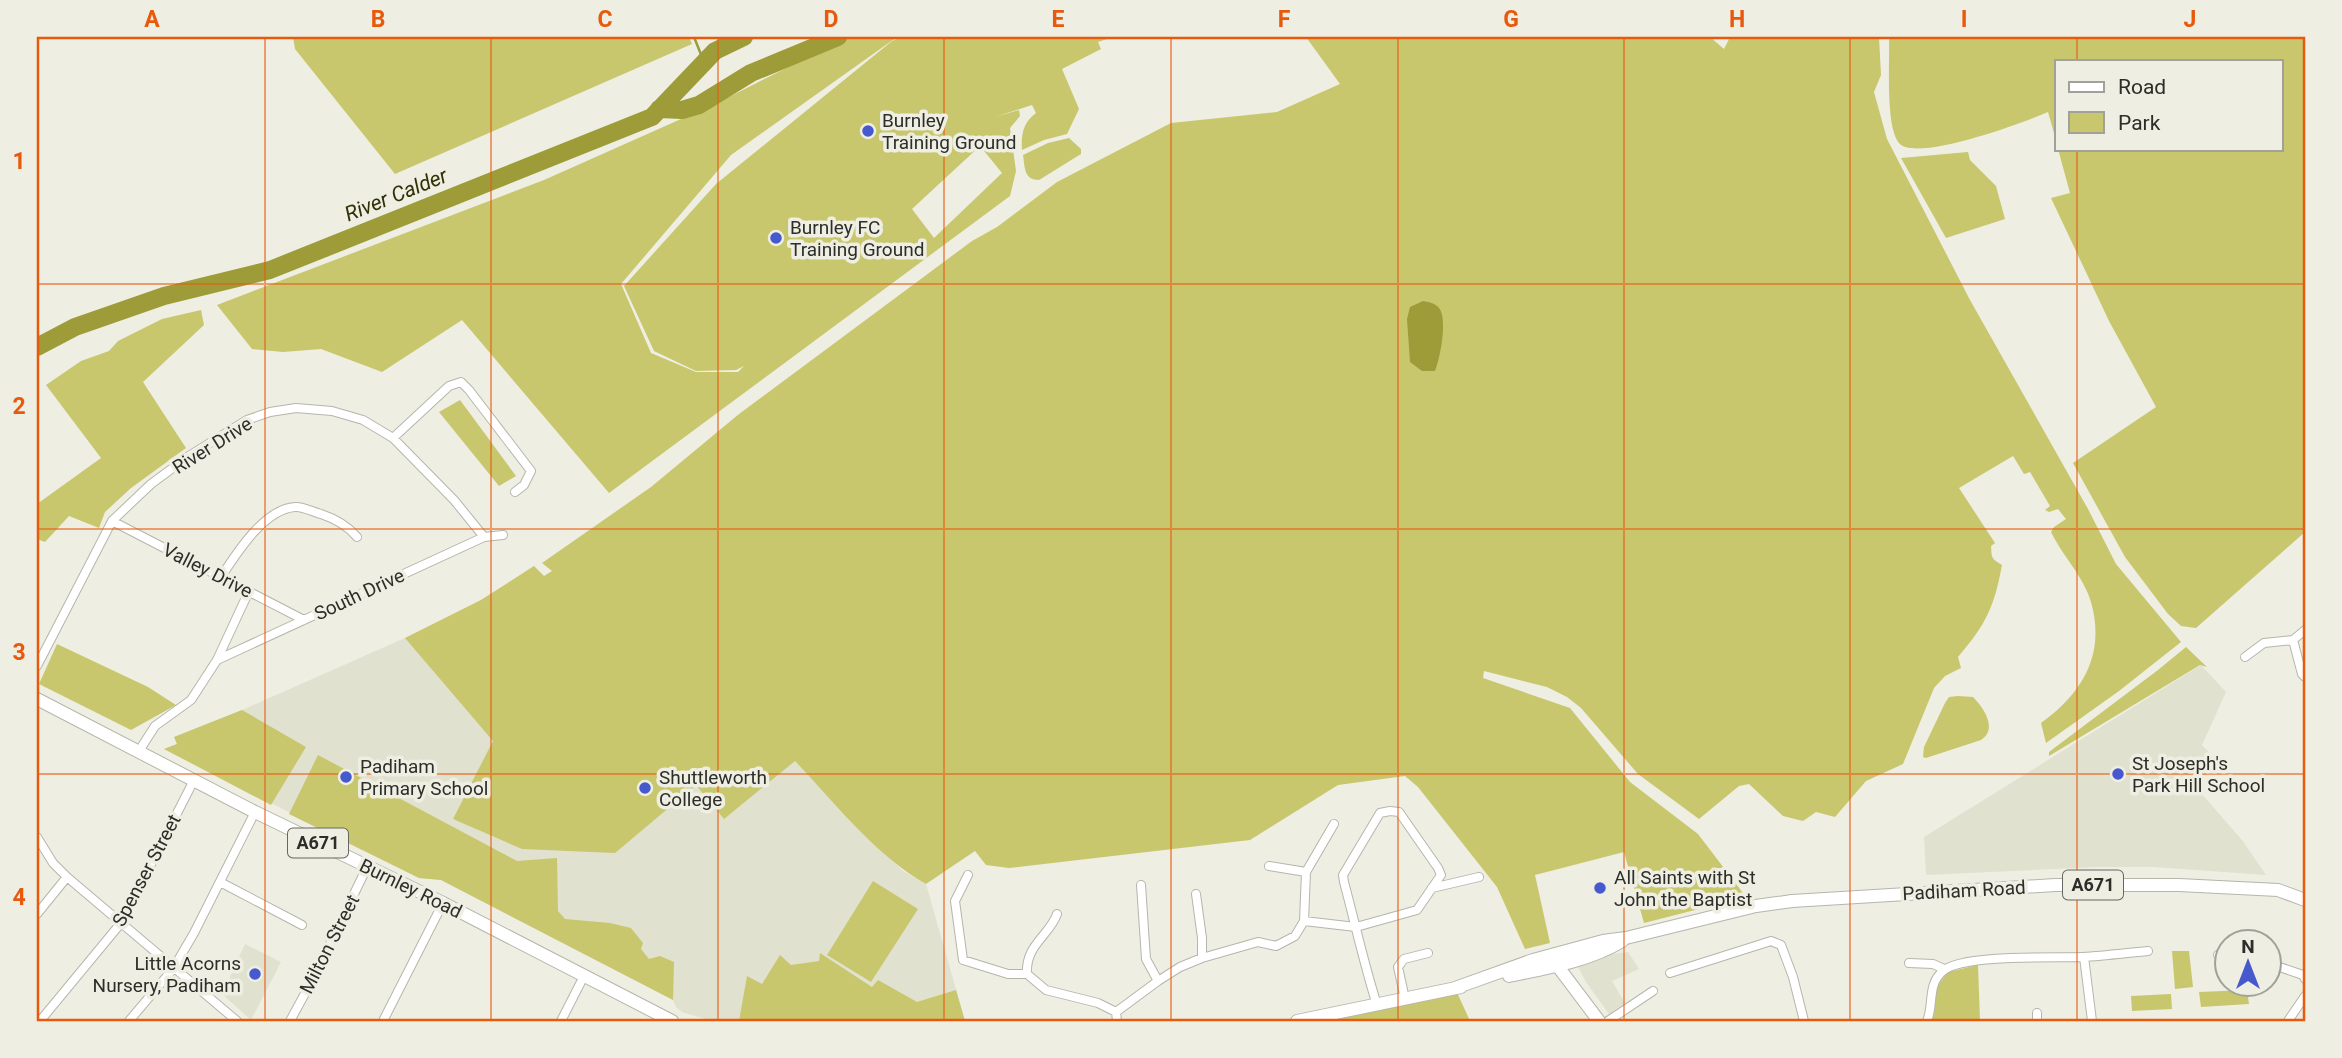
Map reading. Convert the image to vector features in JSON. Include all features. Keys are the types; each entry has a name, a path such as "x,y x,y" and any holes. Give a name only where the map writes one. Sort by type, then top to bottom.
{"main road":[{"name":"Burnley Road","path":"37,699 255,812 443,902 672,1021"},
{"name":"Padiham Road","path":"1297,1021 1455,988 1554,960 1608,949 1626,938 1756,906 1834,897 2055,885 2179,885 2278,890 2305,900"},
{"path":"1554,960 1599,1021"}],"street":[{"path":"393,438 449,386 461,382 531,471 524,485 515,492"},
{"name":"River Drive","path":"37,666 41,648 112,521 151,484 189,456 247,420 270,412 296,408 332,411 363,420 393,438 454,500 484,537"},
{"path":"221,577 238,550 259,527 281,510 296,506 331,517 348,527 357,537"},
{"name":"Valley Drive","path":"112,521 304,620"},
{"name":"South Drive","path":"217,660 484,537 503,535"},
{"path":"139,751 155,726 191,700 217,660 248,591"},
{"path":"2245,657 2264,643 2293,640 2305,630"},
{"path":"2293,640 2305,677"},
{"name":"Spenser Street","path":"40,1021 121,923 194,780"},
{"path":"130,1021 173,968 255,812"},
{"path":"1304,921 1356,927 1417,910 1441,875 1399,813 1380,813 1343,875 1356,927 1377,1005"},
{"path":"968,875 955,901 963,960 1008,974 1027,974 1046,990 1098,1003 1117,1017 1158,981 1180,967 1258,942 1276,946 1295,936 1304,921 1306,872 1335,824"},
{"path":"37,837 53,863 67,877 231,1019"},
{"path":"1269,866 1306,872"},
{"name":"Milton Street","path":"290,1021 367,867"},
{"path":"37,914 67,877"},
{"path":"1432,888 1479,877"},
{"path":"220,882 302,925"},
{"path":"1141,885 1146,959 1158,981"},
{"path":"1196,894 1202,958"},
{"path":"383,1021 443,902"},
{"path":"1027,974 1027,965 1039,938 1055,922 1057,914"},
{"path":"1670,973 1771,941 1782,945 1804,1021"},
{"path":"1909,963 1933,964 1944,969 2010,958 2084,957 2148,951"},
{"path":"1405,999 1398,967 1404,959 1428,953"},
{"path":"2084,957 2092,1021"},
{"path":"2282,968 2303,975 2305,979"},
{"path":"1927,1021 1932,987 1944,969"},
{"path":"561,1021 584,976"},
{"path":"1608,1021 1653,991"},
{"path":"2288,1021 2305,996"}],"shaded area":[{"path":"1423,301 1436,305 1442,313 1442,339 1435,371 1422,371 1410,362 1407,319 1410,307"},
{"name":"Shuttleworth College","path":"615,538 795,761 903,871 926,884 965,1021 712,1021 682,1012 673,1000 441,880 419,878 164,749 177,744 174,737 405,638 481,600 534,566 544,576"},
{"name":"St Joseph's Park Hill School","path":"2201,665 2226,692 2202,745 2225,769 2194,779 2200,792 2242,840 2266,875 2153,867 2097,867 1926,875 1924,837"},
{"path":"245,944 281,962 251,1020 222,994"},
{"path":"1628,952 1639,969 1612,981 1625,1003 1609,1014 1578,967 1605,955"}],"green space":[{"path":"293,37 689,37 692,44 395,174 295,49"},
{"path":"848,37 897,37 731,155 621,284 651,353 696,372 738,372 744,366 736,370 696,371 654,351 624,286 716,184 892,41 901,37 1113,37 1098,42 1101,49 1062,69 1079,109 1067,134 1022,150 1024,129 1036,113 1032,105 995,117 1019,110 1020,116 1010,128 1016,171 1010,196 609,493 462,320 382,372 321,349 283,352 252,349 217,305 544,180 717,103","holes":["980,146 1002,173 934,238 912,209"]},
{"path":"1306,37 1710,37 1724,49 1730,37 1879,37 1881,75 1874,92 1887,139 1970,300 2088,509 2116,564 2181,642 2046,743 2041,723 2068,699 2087,671 2093,656 2095,621 2088,593 2051,532 2066,519 2058,509 2049,512 2045,510 2050,506 2030,472 2024,474 2013,456 1959,488 1995,543 1991,546 1992,556 2002,565 1996,593 1987,615 1976,635 1958,657 1961,668 1945,676 1934,688 1903,764 1866,781 1835,817 1816,812 1803,821 1783,816 1749,784 1739,786 1699,819 1638,774 1581,708 1567,697 1547,687 1484,671 1483,678 1570,708 1630,782 1698,834 1746,897 1644,923 1624,852 1535,875 1550,943 1525,949 1497,887 1418,787 1405,776 1338,785 1250,840 1009,868 986,865 975,851 926,884 873,844 795,761 724,819 696,785 615,853 522,849 453,819 493,741 405,638 481,600 534,566 544,576 552,571 542,563 651,487 739,414 972,241 997,227 1057,182 1171,123 1277,112 1340,84"},
{"path":"1889,37 2305,37 2305,532 2196,628 2181,626 2168,614 2125,557 2073,463 2156,407 2109,321 2051,198 2070,193 2058,150 2282,150 2282,60 2055,60 2055,137 2048,112 1971,139 1926,148 1909,148 1899,143 1892,122"},
{"path":"1069,138 1081,149 1081,154 1039,180 1028,176 1023,155 1048,143"},
{"path":"1968,152 1970,160 1996,186 2005,219 1946,238 1901,158"},
{"path":"201,310 204,325 143,382 186,448 131,488 105,512 99,528 69,516 45,542 37,539 37,504 101,458 46,385 81,361 109,351 118,341 162,319"},
{"path":"460,400 516,476 499,486 439,412"},
{"path":"57,644 148,687 176,705 131,730 39,684"},
{"path":"2186,647 2207,667 2200,665 2049,756 2049,752"},
{"path":"1949,697 1973,697 1981,707 1988,718 1986,735 1981,740 1923,757 1924,747 1945,703"},
{"path":"242,710 306,747 271,805 164,749 177,744 174,737"},
{"path":"318,755 517,861 557,858 558,911 565,919 610,923 631,928 643,943 641,949 649,959 660,956 674,962 673,1000 441,880 419,878 289,814"},
{"path":"873,881 918,909 871,982 827,955"},
{"path":"2172,951 2189,951 2193,987 2175,989"},
{"path":"820,953 872,987 878,980 917,1002 956,990 965,1021 739,1021 747,976 762,984 780,955 791,965 819,961"},
{"path":"1978,965 1980,1021 1930,1021 1935,989 1948,972"},
{"path":"1455,988 1470,1021 1301,1021"},
{"path":"2212,991 2212,998 2248,998 2249,1004 2201,1007 2199,992"},
{"path":"2171,994 2172,1009 2132,1011 2131,996"}],"waterway":[{"path":"694,37 704,62"},
{"name":"River Calder","path":"37,347 75,327 164,296 270,270 652,117 715,51 744,37"},
{"path":"659,109 682,110 699,105 751,73 838,37"}],"place":[{"name":"Burnley Training Ground","path":"868,131"},
{"name":"Burnley FC Training Ground","path":"776,238"},
{"name":"St Joseph's Park Hill School","path":"2118,774"},
{"name":"Padiham Primary School","path":"346,777"},
{"name":"Shuttleworth College","path":"645,788"},
{"name":"All Saints with St John the Baptist","path":"1600,888"},
{"name":"Little Acorns Nursery, Padiham","path":"255,974"}]}
